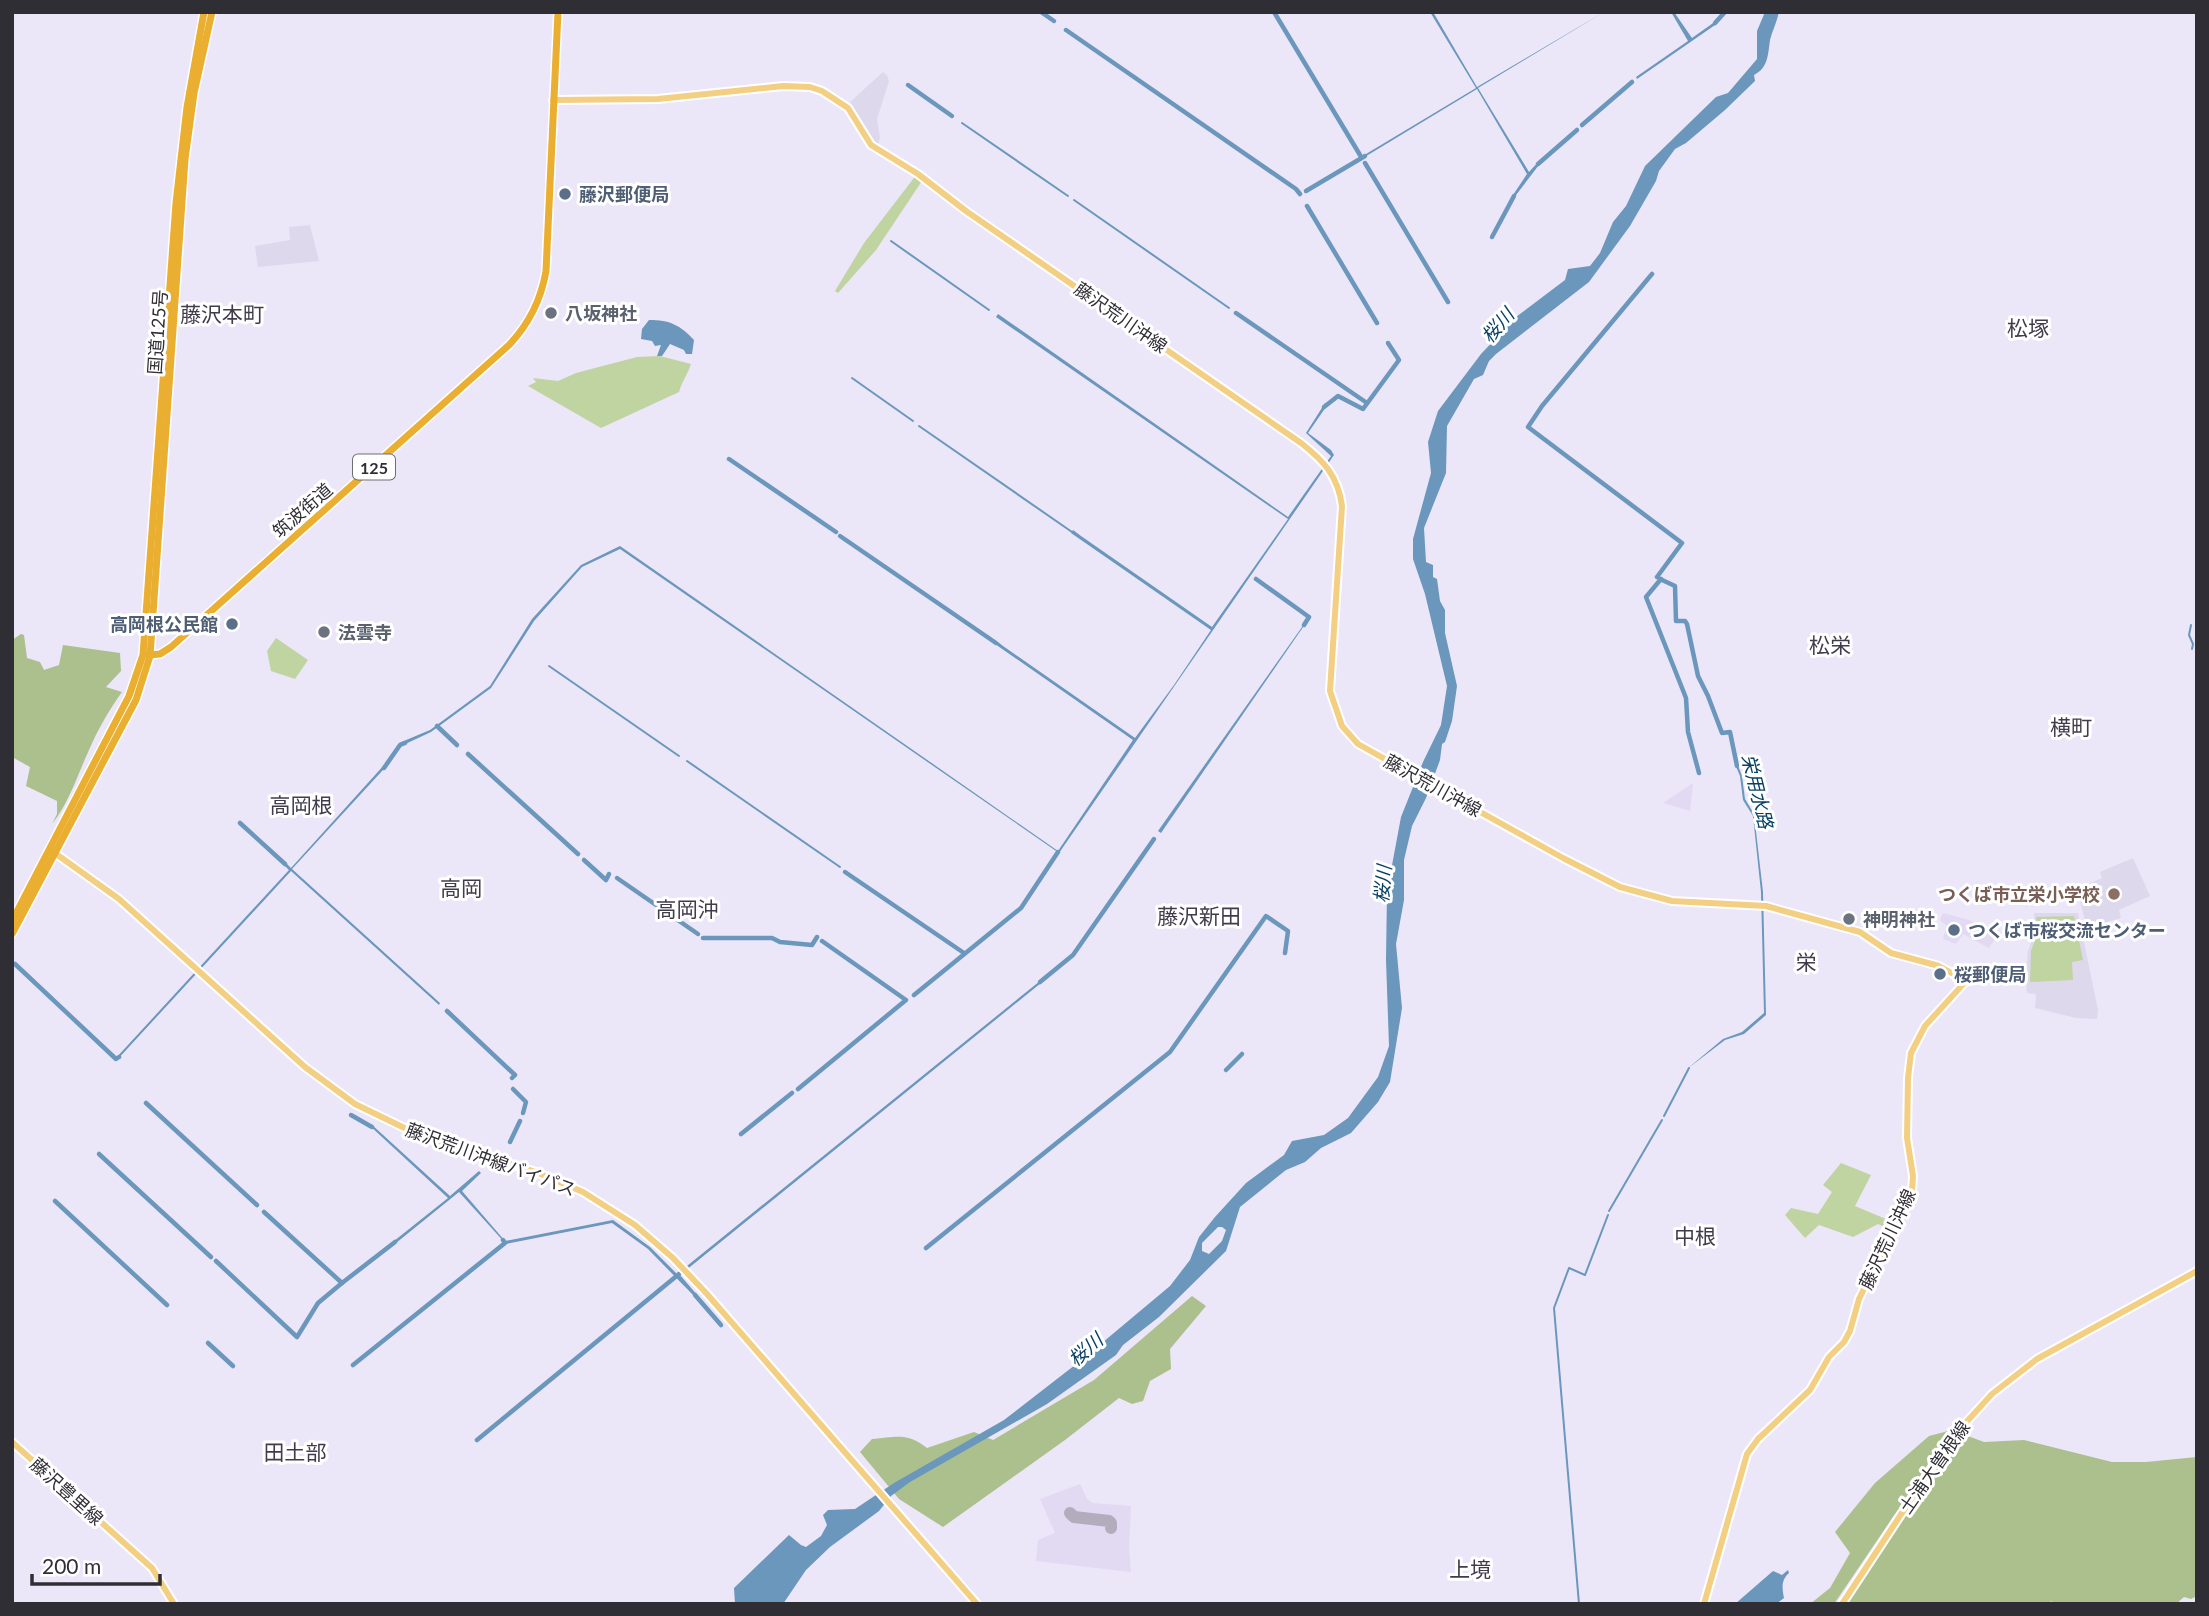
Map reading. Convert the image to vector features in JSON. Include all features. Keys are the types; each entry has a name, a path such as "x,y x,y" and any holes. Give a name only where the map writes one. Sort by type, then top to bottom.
{"highway":[{"name":"国道125号","path":"147,655 177,194 188,96 205,12"},
{"name":"国道125号","path":"147,655 185,159 194,93 212,12"},
{"name":"筑波街道","path":"147,655 160,654 172,647 490,363 523,329 541,294 545,271 558,12"},
{"path":"12,921 136,700 147,655"},
{"path":"12,934 53,851"}],"main road":[{"name":"藤沢荒川沖線","path":"553,100 658,99 799,85 822,91 851,111 871,145 918,174 966,211 1310,450 1330,470 1340,492 1342,506 1330,691 1335,710 1349,735 1380,757 1620,887 1672,901 1766,906 1860,932 1891,953 1939,966 1966,981 1925,1026 1910,1053 1907,1105 1913,1180 1910,1195 1859,1299 1846,1339 1829,1357 1805,1397 1746,1454 1704,1604"},
{"name":"藤沢荒川沖線バイパス","path":"53,851 119,899 305,1067 355,1104 419,1135 569,1186 635,1225 686,1271 977,1604"},
{"name":"土浦大曽根線","path":"1842,1604 1950,1440 1992,1394 2038,1359 2197,1271"},
{"name":"藤沢豊里線","path":"12,1442 152,1568 174,1604"}],"shaded area":[{"path":"883,72 889,81 877,119 880,137 878,146 868,139 850,102"},
{"path":"310,225 319,261 258,267 255,246 290,240 289,227"},
{"path":"1693,783 1690,811 1663,803"},
{"name":"つくば市立栄小学校","path":"2133,858 2150,896 2119,910 2121,918 2087,928 2078,893 2074,890 2102,878 2100,872"},
{"path":"1943,913 1969,920 1997,936 1989,948 1963,934 1956,944 1943,939 1947,926 1940,920"},
{"path":"2034,913 2078,913 2098,1010 2097,1019 2076,1018 2035,1008 2036,994 2027,993 2026,977 2028,951 2035,932"},
{"path":"1080,1484 1087,1499 1093,1503 1131,1506 1131,1572 1036,1561 1038,1540 1055,1533 1040,1499"}],"green space":[{"path":"917,174 922,181 876,250 838,293 835,291 864,243"},
{"path":"660,356 691,364 679,392 601,428 528,386 536,382 533,378 558,381 576,373 637,357"},
{"path":"24,635 27,658 40,662 44,670 59,665 63,645 120,653 121,671 106,687 122,692 92,742 68,797 52,824 57,814 57,801 26,786 30,767 12,757 12,640"},
{"path":"276,638 308,660 295,679 271,671 267,651"},
{"path":"2074,916 2083,960 2072,962 2073,980 2030,982 2031,951 2038,932 2036,917"},
{"path":"1841,1163 1871,1175 1855,1206 1893,1222 1889,1229 1878,1224 1853,1237 1819,1225 1805,1238 1785,1215 1791,1208 1818,1214 1832,1192 1823,1185"},
{"path":"1192,1296 1206,1306 1170,1349 1171,1369 1150,1381 1143,1401 1132,1404 1119,1398 943,1527 899,1499 860,1452 872,1439 888,1437 907,1438 927,1448 974,1432 993,1440 1094,1380"},
{"path":"1952,1430 1834,1604 1810,1604 1830,1588 1850,1553 1835,1532 1875,1483 1929,1436"},
{"path":"1960,1433 1984,1442 2024,1440 2112,1462 2197,1457 2197,1596 2191,1599 2184,1597 2176,1604 2055,1604 2051,1601 2049,1604 1847,1604"}],"water":[{"path":"1430,12 1433,12 1477,87 1604,12 1478,88 1529,172 1542,161 1513,199 1511,198 1527,174 1477,89 1361,157 1476,88"},
{"path":"1671,12 1674,12 1692,38 1716,21 1718,23 1637,79 1636,77 1688,41"},
{"path":"1765,12 1779,12 1767,60 1762,69 1754,75 1755,81 1725,110 1675,149 1659,171 1630,226 1589,282 1489,361 1483,375 1474,379 1447,426 1446,473 1424,528 1426,562 1433,565 1433,577 1437,579 1440,601 1445,610 1445,633 1457,686 1452,721 1442,744 1440,760 1426,798 1412,826 1404,860 1404,900 1396,944 1402,1008 1390,1082 1378,1102 1351,1133 1321,1148 1305,1162 1286,1170 1240,1207 1226,1251 1159,1317 1123,1345 1116,1355 1047,1404 910,1482 891,1496 879,1511 830,1547 806,1570 783,1604 735,1604 734,1588 789,1535 806,1547 821,1536 827,1525 823,1515 828,1510 855,1509 894,1483 1004,1420 1084,1358 1170,1286 1190,1260 1199,1237 1246,1183 1284,1155 1292,1141 1324,1135 1348,1118 1378,1077 1389,1046 1387,892 1401,817 1441,725 1447,686 1425,594 1413,559 1413,539 1431,473 1428,442 1438,411 1481,354 1516,317 1565,280 1568,269 1590,266 1600,253 1613,222 1626,206 1645,166 1716,97 1728,93 1757,59 1757,31","holes":["1218,1227 1226,1230 1222,1241 1209,1254 1202,1251 1202,1243"]},
{"path":"998,314 1288,517 1331,456 1306,433 1325,403 1328,404 1308,433 1334,455 1059,853 620,549 582,567 534,621 491,688 431,732 401,746 399,743 430,730 490,686 532,619 581,565 620,546 1058,851 1133,740 995,644 998,642 1135,738 1211,630 1071,533 1073,530 1212,627 1288,519 996,317"},
{"path":"649,320 669,322 684,331 694,340 692,354 686,354 684,350 670,344 662,356 657,356 661,345 655,346 652,341 641,339 642,329"},
{"path":"1310,617 1161,833 1158,831 1302,627"},
{"path":"1737,763 1742,776 1745,799 1754,814 1763,892 1766,1015 1744,1034 1725,1040 1687,1069 1723,1039 1742,1032 1764,1013 1761,892 1753,816 1743,800 1740,776 1735,764"},
{"path":"385,764 387,766 292,869 440,1003 439,1005 291,871 116,1061 289,870 284,865 286,863 291,868"},
{"path":"1040,981 1041,983 680,1275 698,1296 696,1298 648,1249 612,1223 506,1244 459,1192 396,1243 394,1241 448,1198 369,1125 371,1124 450,1196 479,1171 481,1173 462,1191 505,1241 613,1220 650,1247 677,1274"},
{"path":"1788,1570 1783,1584 1784,1598 1776,1604 1735,1604 1773,1571 1782,1575"}],"waterway":[{"path":"1041,12 1054,21"},
{"path":"1274,12 1360,155"},
{"path":"1715,23 1725,12"},
{"path":"1066,30 1300,194"},
{"path":"1582,125 1632,82"},
{"path":"908,85 952,116"},
{"path":"962,123 1068,196"},
{"path":"1538,164 1577,130"},
{"path":"1306,191 1365,156"},
{"path":"1365,163 1448,302"},
{"path":"1492,237 1514,196"},
{"path":"1074,200 1229,308"},
{"path":"1307,206 1377,323"},
{"path":"891,241 989,310"},
{"name":"栄用水路","path":"1652,274 1542,406 1528,427 1682,543 1657,577"},
{"path":"1236,313 1367,403"},
{"path":"1324,407 1338,396 1363,409 1399,360 1388,343"},
{"path":"852,378 913,421"},
{"path":"919,426 1072,532"},
{"path":"729,459 836,532"},
{"path":"840,536 996,643"},
{"path":"1256,579 1309,617 1304,625"},
{"name":"栄用水路","path":"1660,579 1675,586 1676,621 1685,621 1687,624 1698,676 1722,733 1730,732 1737,766"},
{"path":"1661,579 1646,597 1686,698 1688,732 1699,773"},
{"path":"2191,625 2189,635 2192,649"},
{"path":"549,666 679,756"},
{"path":"437,726 457,745"},
{"path":"384,768 400,745 405,743"},
{"path":"468,754 578,854"},
{"path":"687,761 840,867"},
{"path":"240,823 285,864"},
{"path":"1040,982 1073,955 1154,839"},
{"path":"914,995 1021,908 1058,852"},
{"path":"584,860 606,880 609,874"},
{"path":"845,872 964,953"},
{"path":"617,878 698,934"},
{"path":"926,1248 1170,1052 1266,916 1288,931 1285,953"},
{"path":"703,938 772,938 780,942 812,945 817,937"},
{"path":"798,1089 906,1000 822,941"},
{"path":"15,964 116,1059 119,1057"},
{"path":"447,1011 515,1075 512,1078"},
{"path":"1226,1070 1242,1054"},
{"path":"1664,1116 1689,1068"},
{"path":"513,1089 526,1102 523,1113"},
{"path":"741,1134 792,1093"},
{"path":"146,1103 257,1205"},
{"path":"351,1115 372,1127"},
{"path":"1609,1211 1662,1120"},
{"path":"510,1142 520,1121"},
{"path":"99,1154 211,1257"},
{"path":"55,1201 167,1305"},
{"path":"264,1212 342,1283 395,1242"},
{"path":"1579,1604 1554,1308 1569,1268 1585,1275 1608,1215"},
{"path":"353,1365 505,1243 503,1240"},
{"path":"216,1261 297,1337 318,1303 342,1283"},
{"path":"477,1440 679,1274"},
{"path":"695,1295 721,1325"},
{"path":"208,1343 233,1366"}],"taxiway":[{"path":"1070,1513 1074,1517 1109,1521 1111,1528"}],"place":[{"name":"藤沢郵便局","path":"565,194"},
{"name":"八坂神社","path":"551,313"},
{"name":"高岡根公民館","path":"232,624"},
{"name":"法雲寺","path":"324,632"},
{"name":"つくば市立栄小学校","path":"2114,894"},
{"name":"神明神社","path":"1849,919"},
{"name":"つくば市桜交流センター","path":"1954,930"},
{"name":"桜郵便局","path":"1940,974"}],"district":[{"name":"藤沢本町","path":"222,313"},
{"name":"松塚","path":"2028,327"},
{"name":"松栄","path":"1830,644"},
{"name":"横町","path":"2071,726"},
{"name":"高岡根","path":"301,804"},
{"name":"高岡","path":"461,887"},
{"name":"高岡沖","path":"687,908"},
{"name":"藤沢新田","path":"1199,915"},
{"name":"栄","path":"1806,961"},
{"name":"中根","path":"1695,1235"},
{"name":"田土部","path":"295,1451"},
{"name":"上境","path":"1470,1568"}],"water label":[{"name":"桜川","path":"1497,325"},
{"name":"桜川","path":"1382,884"},
{"name":"桜川","path":"1085,1349"}]}
